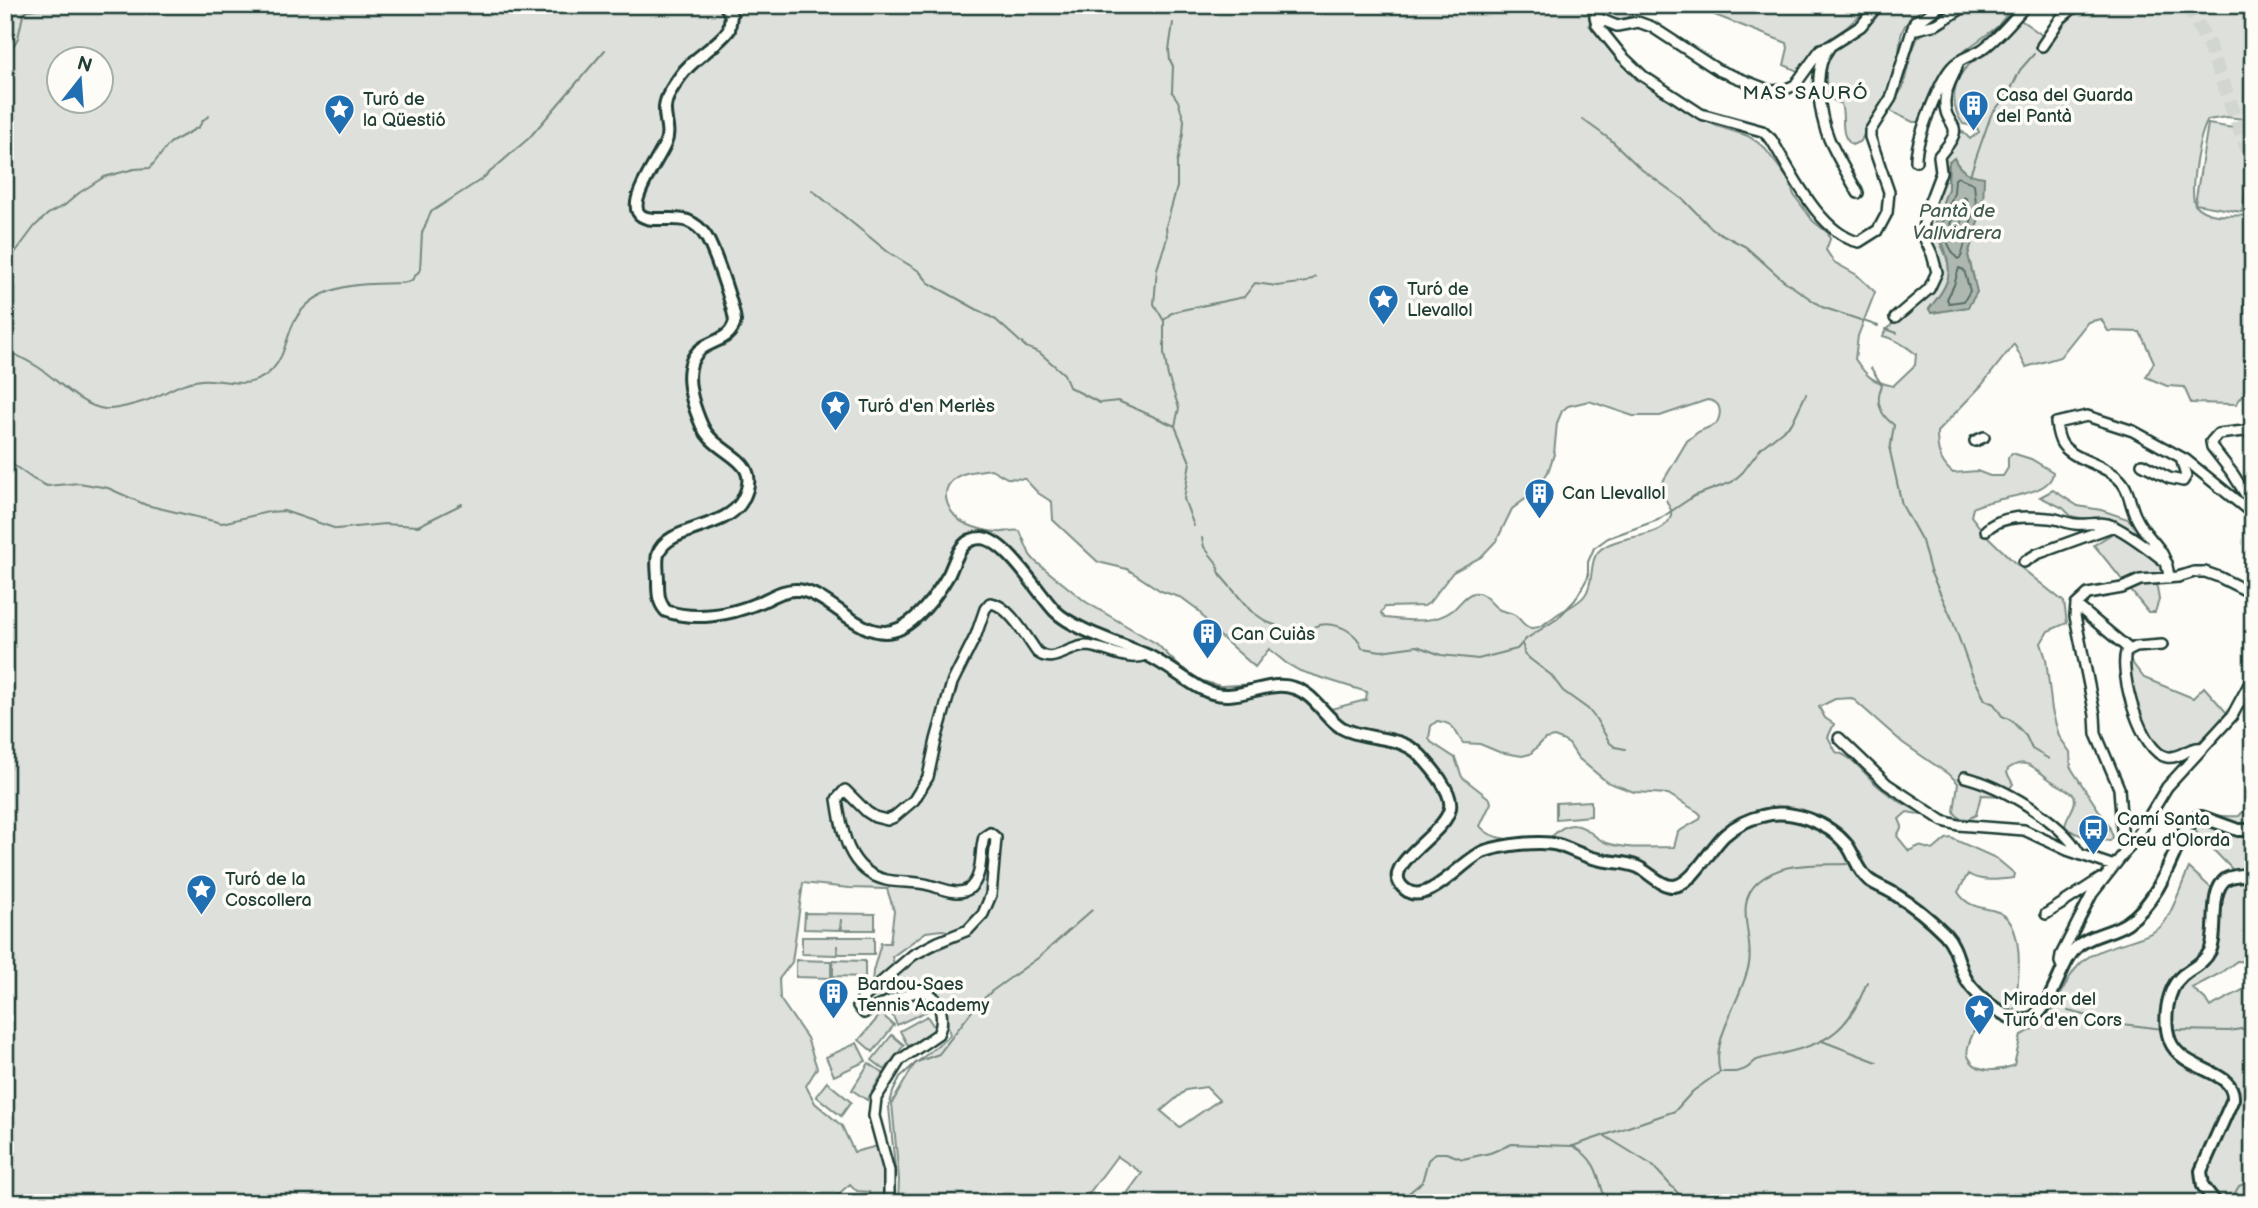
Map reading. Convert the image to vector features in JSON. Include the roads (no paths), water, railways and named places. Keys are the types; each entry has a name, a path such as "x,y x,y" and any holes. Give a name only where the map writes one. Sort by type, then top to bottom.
{"main road":[{"path":"725,5 731,15 729,30 691,62 668,96 665,110 668,137 640,192 636,208 641,216 648,219 687,220 708,239 735,321 733,329 727,335 696,354 690,363 689,377 703,428 713,442 745,465 749,481 743,500 732,513 712,524 671,538 663,545 657,562 659,598 663,608 675,614 709,615 752,606 787,590 800,590 872,630 892,631 904,626 927,605 941,587 966,543 982,538 1002,549 1062,617 1146,655 1214,694 1228,696 1292,687 1305,693 1345,729 1403,744 1416,751 1447,792 1451,806 1446,821 1439,830 1401,864 1399,882 1410,893 1430,890 1469,859 1486,850 1547,843 1595,859 1628,863 1667,885 1676,886 1688,879 1715,845 1739,825 1765,814 1789,814 1805,818 1837,836 1848,846 1868,879 1899,897 1937,927 1955,947 1971,986 2010,1018 2021,1021 2038,1014 2080,945 2122,926 2137,915 2161,881 2191,821 2202,817 2238,830 2253,830"},
{"path":"2217,1203 2203,1186 2202,1171 2233,1100 2233,1092 2225,1080 2187,1062 2176,1051 2168,1033 2169,1000 2175,982 2204,960 2211,949 2216,897 2221,885 2230,877 2253,874"}],"street":[{"path":"1878,5 1861,26 1816,54 1795,85 1784,90 1771,91 1710,66 1660,31 1638,22 1617,26 1595,17 1597,25 1622,57 1643,76 1701,114 1762,131 1771,139 1818,215 1857,242 1864,241 1878,230 1888,208 1889,192 1870,131 1896,87 1915,21 1924,18 1941,5"},
{"path":"1912,30 1937,24 1967,5"},
{"path":"1916,161 1915,150 1948,71 1959,61 1992,42 2025,5"},
{"path":"2042,46 2060,18 2077,5"},
{"path":"1830,46 1820,64 1823,117 1830,141 1858,192"},
{"path":"1895,318 1929,289 1937,272 1922,233 1927,209 1941,172 1939,156 1953,141 1955,132 1945,107 1945,99 1959,61"},
{"path":"2169,578 2161,549 2136,519 2129,495 2121,481 2066,448 2060,441 2056,423 2087,416 2133,431 2181,457 2253,514"},
{"path":"2253,430 2218,434 2211,444 2253,506"},
{"path":"2142,464 2169,478 2184,481 2186,476 2181,457"},
{"path":"1986,530 1999,521 2015,518 2050,518 2072,524 2105,523 2114,526 2167,564"},
{"path":"2024,562 2037,554 2114,526"},
{"path":"2127,850 2123,843 2119,788 2096,734 2095,715 2075,616 2076,604 2088,594 2118,590 2140,580 2169,578 2193,572 2206,572 2253,594"},
{"path":"889,1203 889,1171 874,1116 874,1105 879,1091 900,1060 936,1037 943,1022 932,995 922,990 864,1013 858,1006 863,998 913,955 968,930 983,914 991,895 996,838 990,833 984,837 979,873 965,891 949,891 926,884 881,878 864,870 850,852 837,799 845,790 867,812 887,820 914,800 928,777 952,684 990,603 996,603 1004,609 1037,652 1044,657 1054,657 1083,646 1136,658 1146,655"},
{"path":"2076,604 2129,649 2162,645"},
{"path":"2129,649 2124,664 2132,710 2156,751 2171,758 2191,749 2203,748"},
{"path":"2063,969 2060,962 2064,950 2092,894 2127,850 2167,787 2232,716 2253,677"},
{"path":"1839,738 1887,784 1943,821 1958,825 2024,830 2114,866"},
{"path":"1965,777 1994,786 2025,804 2067,837 2079,853"},
{"path":"2046,914 2106,875"}],"water":[{"name":"Pantà de Vallvidrera","path":"1954,158 1966,172 1984,177 1983,205 1968,255 1977,292 1968,307 1931,313 1929,309 1948,278 1946,253 1933,228 1948,189 1949,162"}],"waterway":[{"path":"5,60 18,38 23,15 28,10 71,5"},
{"path":"2042,52 2077,11"},
{"path":"1173,23 1169,50 1173,66 1172,92 1184,120 1177,163 1177,187 1166,226 1167,238 1157,269 1154,304 1164,321 1164,353 1168,376 1179,408 1175,426 1190,462 1184,499 1194,526"},
{"path":"5,349 38,367 78,398 105,409 142,402 193,381 255,381 276,365 294,322 314,299 327,292 357,285 411,281 420,270 422,233 431,212 482,179 529,138 605,50"},
{"path":"1970,175 1991,115 2010,91 2020,70 2034,54"},
{"path":"5,260 14,254 35,226 48,214 104,177 150,168 170,143 199,127 209,116"},
{"path":"1582,119 1611,140 1641,169 1685,201 1712,229 1746,247 1783,280 1822,307 1878,326"},
{"path":"812,190 888,252 919,271 929,283 996,320 1026,347 1040,353 1064,374 1069,387 1100,403 1118,401 1175,426"},
{"path":"1164,320 1177,311 1244,297 1255,283 1277,286 1307,282 1316,277"},
{"path":"1886,329 1897,333"},
{"path":"1871,368 1882,385 1880,407 1885,417 1894,425 1890,451 1902,505 1922,541 1930,571 1952,619 1971,672 1985,700 1994,704 2002,716 2011,720 2026,736 2032,749 2049,759"},
{"path":"1202,538 1204,547 1216,562 1221,576 1251,611 1267,622 1290,631 1306,633 1320,625 1337,626 1353,634 1362,648 1381,651 1417,646 1441,655 1478,659 1517,649 1526,639 1557,619 1575,600 1588,577 1588,562 1594,548 1608,538 1658,520 1694,496 1732,482 1761,448 1792,423 1806,394"},
{"path":"5,459 47,486 79,483 108,488 146,505 222,523 284,511 337,529 384,524 418,526 462,504"},
{"path":"1523,645 1524,653 1530,659 1551,675 1563,691 1588,709 1610,743 1625,749"},
{"path":"1397,1203 1422,1182 1428,1160 1436,1153 1446,1153 1463,1159 1490,1153 1512,1144 1573,1146 1675,1111 1693,1091 1720,1072 1719,1046 1749,964 1745,910 1751,891 1758,882 1778,870 1847,864"},
{"path":"893,1189 896,1177 889,1107 900,1077 917,1062 939,1054 975,1007 992,991 1038,958 1092,910"},
{"path":"1721,1072 1741,1071 1755,1061 1798,1050 1827,1038 1849,1017 1867,982"},
{"path":"2068,1011 2122,1024 2163,1029"},
{"path":"2174,1030 2229,1031 2253,1027"},
{"path":"1822,1041 1877,1062"},
{"path":"1605,1136 1652,1165 1687,1203"},
{"path":"1573,1146 1592,1163 1606,1203"},
{"path":"2229,1203 2239,1186 2253,1180"}],"tunnel":[{"path":"2187,5 2208,43 2253,165"}],"place":[{"name":"Casa del Guarda del Pantà","path":"1973,132"},
{"name":"Turó de la Qüestió","path":"340,136"},
{"name":"Turó de Llevallol","path":"1384,326"},
{"name":"Turó d'en Merlès","path":"835,433"},
{"name":"Can Llevallol","path":"1539,520"},
{"name":"Can Cuiàs","path":"1208,661"},
{"name":"Camí Santa Creu d'Olorda","path":"2094,856"},
{"name":"Turó de la Coscollera","path":"202,916"},
{"name":"Bardou-Saes Tennis Academy","path":"834,1021"},
{"name":"Mirador del Turó d'en Cors","path":"1980,1036"}],"district":[{"name":"MAS SAURÓ","path":"1806,93"}]}
